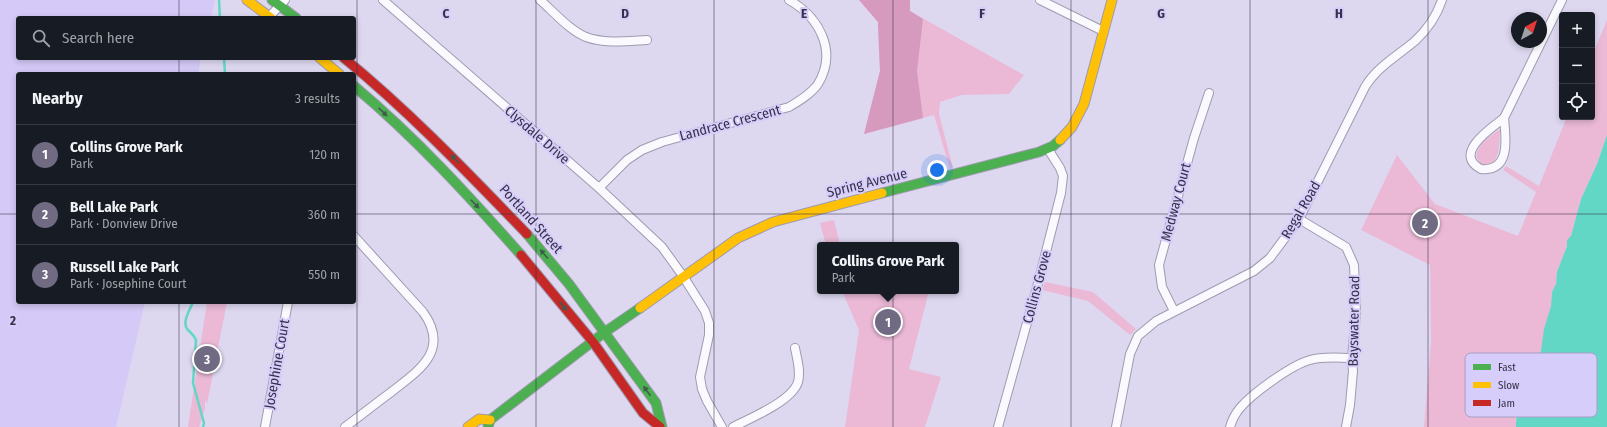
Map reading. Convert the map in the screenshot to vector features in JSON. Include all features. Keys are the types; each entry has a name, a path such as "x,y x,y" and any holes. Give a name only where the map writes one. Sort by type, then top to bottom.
{"main road":[{"path":"247,0 270,16"},
{"name":"Spring Avenue","path":"489,424 605,332 738,238 773,222 960,174 1048,149 1063,139 1072,129 1082,110 1112,0"},
{"path":"279,2 294,16"},
{"path":"322,60 338,72"},
{"name":"Portland Street","path":"346,60 372,81 441,145 534,241 569,284 656,403 661,427"},
{"name":"Portland Street","path":"356,88 372,101 429,156 488,217 539,275 592,342 643,413 661,427"},
{"path":"468,427 479,419 489,424"}],"street":[{"name":"Clysdale Drive","path":"384,0 599,188 662,247 683,276 705,311 709,323 709,335 700,377 707,401 722,427"},
{"path":"540,0 573,29 584,36 595,40 608,41 647,40"},
{"name":"Landrace Crescent","path":"599,188 627,160 642,150 662,142 789,107 805,96 817,84 824,70 826,58 825,46 820,31 811,16 789,0"},
{"path":"1040,0 1103,31"},
{"name":"Regal Road","path":"1116,427 1130,354 1138,336 1148,327 1174,311 1254,271 1270,258 1299,219 1364,86 1377,71 1416,40 1429,25 1442,0"},
{"path":"1504,118 1505,151 1503,160 1499,165 1493,168 1481,169 1473,162 1471,158 1472,147 1476,141 1504,118 1562,0"},
{"path":"272,16 279,2"},
{"name":"Medway Court","path":"1174,311 1162,287 1159,265 1194,138 1209,93"},
{"name":"Collins Grove","path":"998,427 1061,193 1062,176 1060,168 1048,149"},
{"name":"Bayswater Road","path":"1299,219 1346,247 1354,265 1356,313 1352,358 1353,371 1350,405 1346,427"},
{"path":"345,427 421,369 430,355 434,338 430,323 423,312 356,238"},
{"name":"Josephine Court","path":"266,427 288,304"},
{"path":"733,427 776,404 788,395 794,388 798,382 799,372 795,348"},
{"path":"1230,427 1233,418 1245,403 1286,372 1300,364 1309,360 1322,358 1352,358"}],"shaded area":[{"path":"0,0 215,0 211,16 16,16 16,60 201,60 198,72 16,72 16,304 145,304 116,427 0,427"},
{"path":"859,0 910,0 910,11 1024,75 1009,94 962,95 940,102 939,114 953,168 950,169 934,115 864,134 880,71 878,22"},
{"path":"859,0 910,0 910,11 923,19 917,71 923,118 864,134 880,71 878,22"},
{"path":"1607,20 1607,135 1597,164 1581,199 1571,236 1557,272 1556,284 1552,292 1551,306 1541,351 1539,353 1465,353 1465,417 1517,417 1516,427 1424,427 1431,342 1430,265 1361,230 1397,155 1435,204 1518,236 1536,192 1503,170 1506,166 1539,186 1566,120 1595,120 1595,49"},
{"path":"1500,129 1499,149 1496,159 1489,166 1480,163 1478,160 1477,151 1483,142"},
{"path":"1607,135 1607,427 1516,427 1517,417 1597,417 1597,353 1539,353 1541,351 1544,329 1551,306 1552,292 1556,284 1557,272 1567,246 1567,240 1571,236 1581,199 1597,164"},
{"path":"834,220 839,242 825,242 820,223"},
{"path":"1045,282 1093,292 1136,329 1130,335 1088,301 1042,290"},
{"path":"843,294 928,294 909,369 941,377 925,427 845,427 859,330"},
{"path":"207,304 227,304 207,404 205,400 205,409 199,427 188,427"}],"waterway":[{"path":"219,0 220,16"},
{"path":"224,60 225,72"},
{"path":"192,304 185,324 196,340 193,383 204,423 203,427"}],"traffic: fast":[{"path":"272,0 293,16"},
{"path":"356,88 377,105 420,146 482,211 521,255"},
{"path":"882,193 1039,152 1053,146 1060,140"},
{"path":"527,234 569,284 656,403 662,427"},
{"path":"488,427 490,420 605,332 640,308"}],"traffic: slow":[{"path":"247,0 268,16"},
{"path":"1060,140 1072,127 1084,104 1112,0"},
{"path":"322,60 337,72"},
{"path":"640,308 738,238 773,222 882,193"},
{"path":"468,427 479,419 490,420"}],"traffic: jam":[{"path":"346,60 415,121 527,234"},
{"path":"521,255 593,342 643,413 660,427"}],"place":[{"name":"Bell Lake Park","path":"1425,223"},
{"name":"Collins Grove Park","path":"888,322"},
{"name":"Russell Lake Park","path":"207,359"}]}
